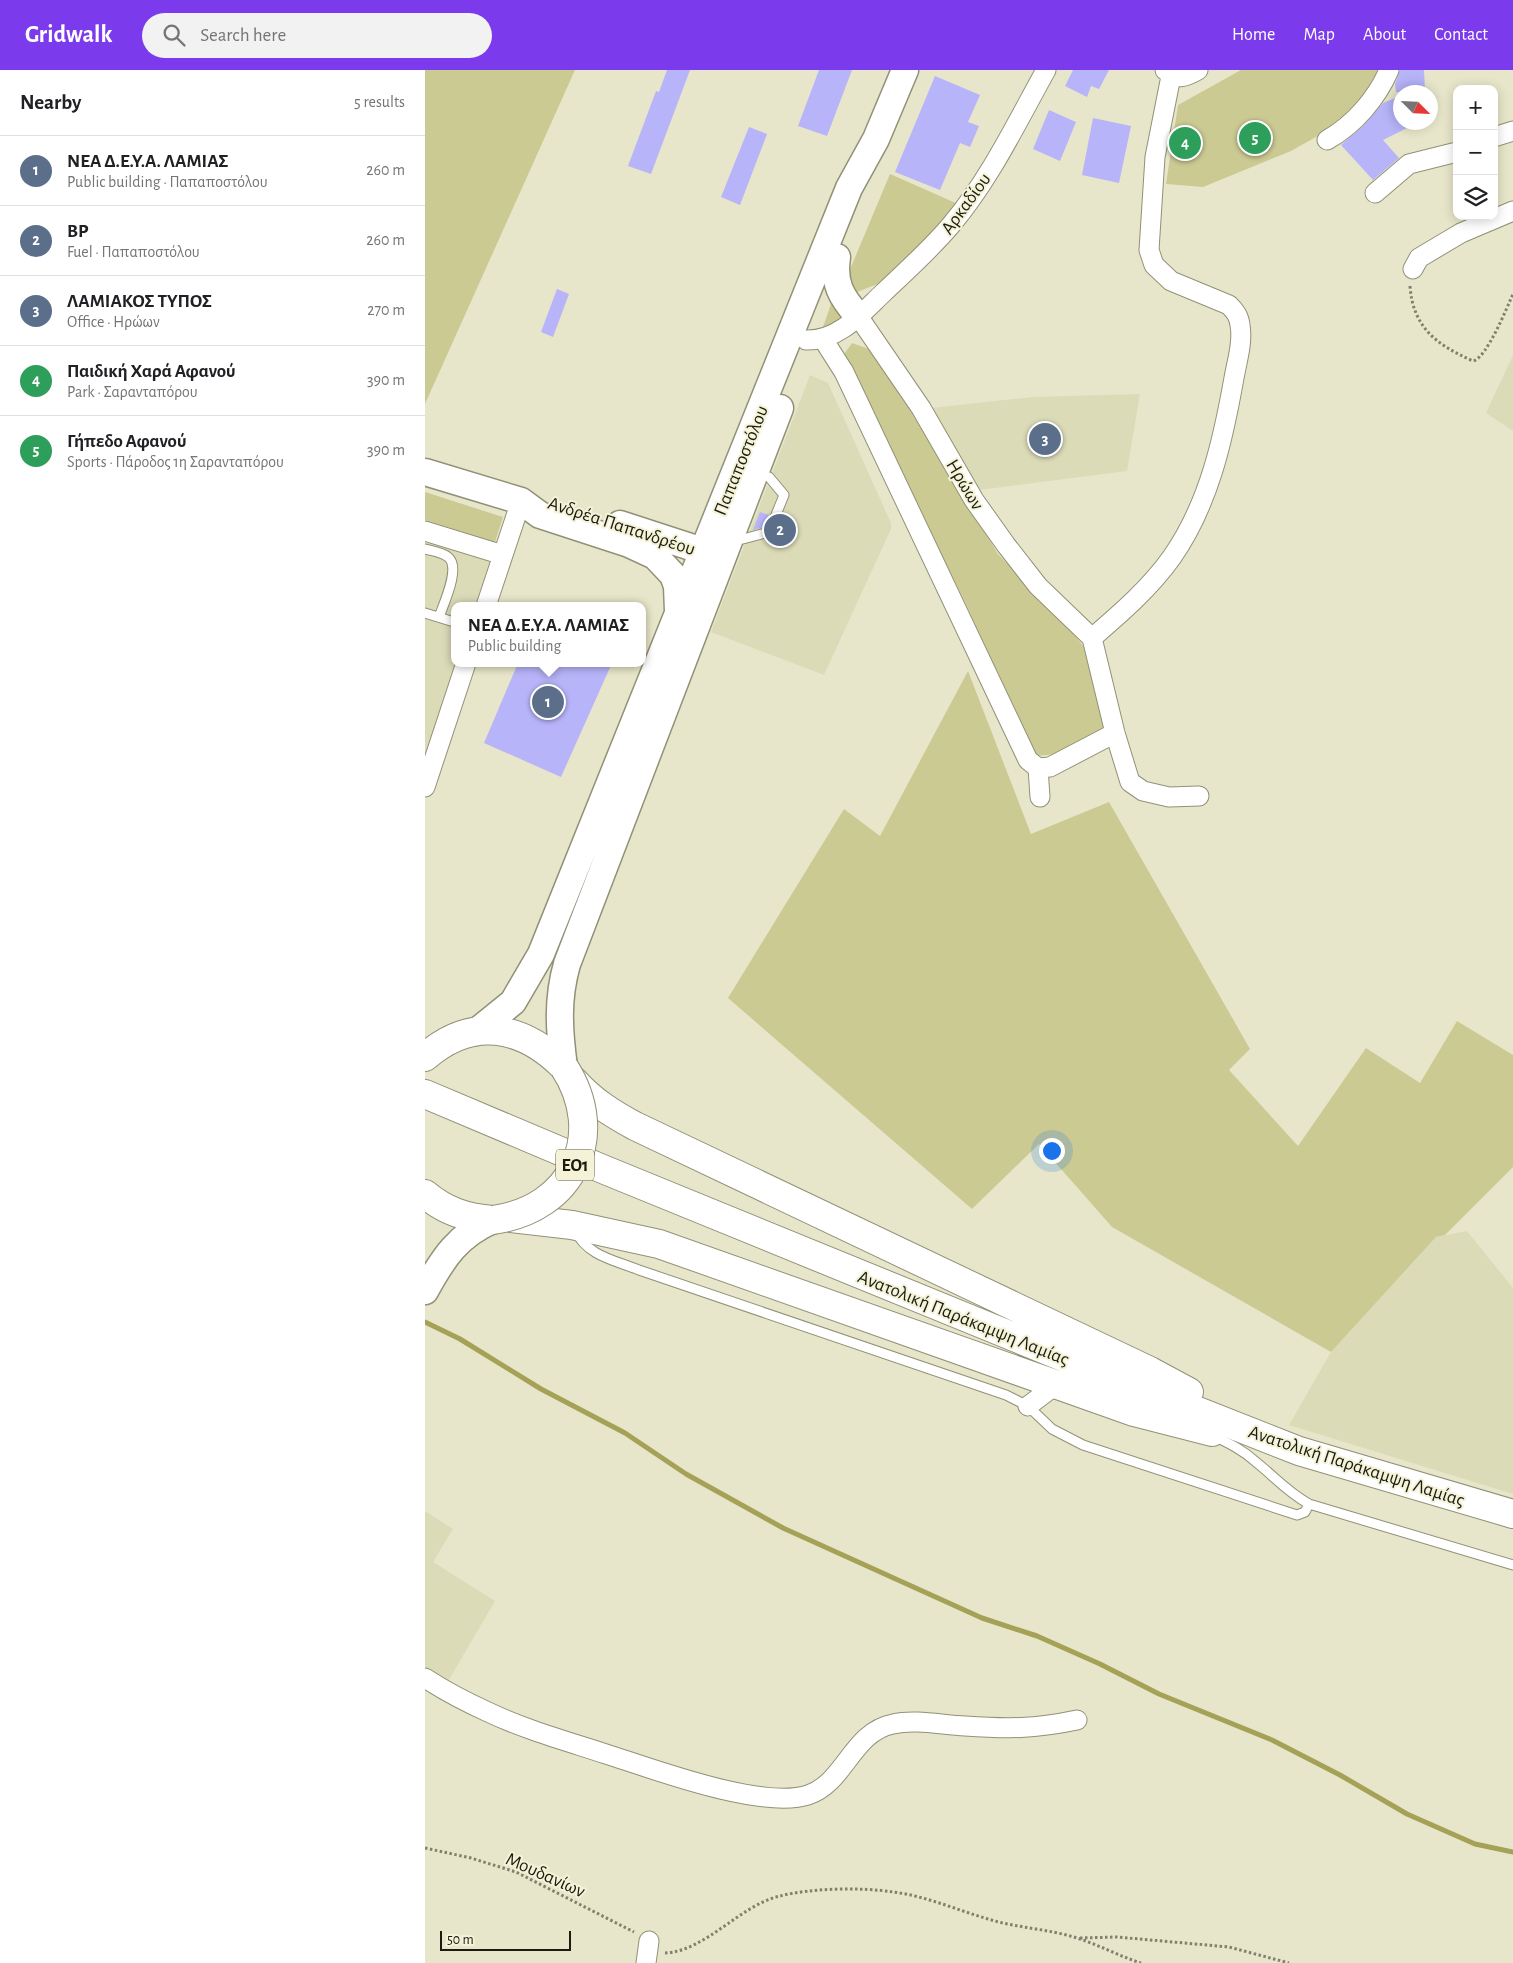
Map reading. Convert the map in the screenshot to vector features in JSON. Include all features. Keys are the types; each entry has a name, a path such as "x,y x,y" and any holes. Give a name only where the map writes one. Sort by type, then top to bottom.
{"main road":[{"name":"Παπαποστόλου","path":"569,1074 558,1017 560,988 567,964 669,694 711,558 807,337 862,193 877,139 905,70"},
{"name":"Παπαποστόλου","path":"807,337 849,188 877,139"},
{"path":"837,257 835,272 837,285 843,299 858,316"},
{"name":"Ανδρέα Παπανδρέου","path":"425,472 521,502 540,515 629,544 655,556 673,575 677,586 678,612"},
{"name":"Ανδρέα Παπανδρέου","path":"521,502 544,499 711,558"},
{"name":"Παπαποστόλου","path":"466,1034 513,1002 541,954 678,612 711,558"},
{"name":"ΕΟ1","path":"425,1036 501,1031 525,1037 546,1049 569,1074 581,1099 584,1128 579,1156 571,1173 560,1189 545,1202 529,1211 502,1219 468,1233 437,1268 425,1290"},
{"name":"ΕΟ1","path":"425,1057 437,1047 466,1034"},
{"path":"569,1074 599,1106 635,1126 1150,1371 1299,1450"},
{"name":"Ανατολική Παράκαμψη Λαμίας","path":"425,1094 614,1174 1139,1388 1299,1450 1513,1514"},
{"path":"425,1194 454,1213 473,1218 572,1225 659,1244 1134,1412 1205,1431 1299,1450"}],"street":[{"name":"Αρκαδίου","path":"807,337 839,331 858,316 952,225 985,176 1046,70"},
{"path":"1197,70 1182,78 1168,73 1155,157 1149,250 1154,265 1171,281 1229,305 1236,312 1240,325 1240,345 1218,455 1197,512 1173,555 1157,578 1119,616 1091,638 1115,734 1130,782 1143,791 1169,797 1199,796"},
{"path":"1327,140 1345,130 1382,86 1389,70"},
{"path":"1498,136 1513,131"},
{"path":"1375,193 1409,164 1453,153"},
{"path":"1413,268 1419,258 1461,233 1513,211"},
{"name":"Ηρώων","path":"858,316 921,408 974,500 1006,545 1037,586 1091,638"},
{"path":"807,337 848,381 1003,709 1028,760 1037,768 1040,797"},
{"path":"487,602 521,502"},
{"path":"425,531 503,555"},
{"path":"425,786 465,667"},
{"path":"1037,768 1050,766 1115,734"},
{"path":"1028,1406 1057,1384"},
{"path":"425,1678 458,1697 532,1730 690,1781 753,1796 771,1798 807,1796 819,1790 843,1766 859,1743 878,1729 893,1724 913,1722 1031,1729 1077,1720"},
{"path":"645,1963 649,1942"}],"lane":[{"path":"743,539 769,532 784,495 769,477"},
{"path":"425,549 446,555 452,561 454,570 439,617"},
{"path":"425,613 451,621"},
{"path":"572,1225 583,1245 592,1252 639,1270 1006,1395 1028,1406 1052,1429 1083,1445 1297,1515 1305,1512 1309,1504"},
{"path":"1205,1431 1237,1447 1258,1463 1289,1493 1309,1504 1513,1565"}],"path":[{"path":"1413,268 1410,284 1411,305 1423,327 1451,351 1473,361 1477,360 1486,349 1513,294"},
{"name":"Μουδανίων","path":"425,1848 471,1858 516,1872 623,1925 662,1953 676,1952 697,1942 752,1908 778,1896 807,1891 860,1890 893,1892 990,1920 1076,1938"},
{"path":"1076,1938 1117,1937 1229,1947 1289,1963"},
{"path":"1076,1938 1141,1963"}],"shaded area":[{"path":"425,70 575,70 425,404"},
{"path":"1241,70 1377,70 1375,83 1339,124 1291,151 1203,187 1166,184 1178,105"},
{"path":"890,174 958,204 914,253 880,283 857,292 847,288 846,279"},
{"path":"832,301 850,318 825,332 823,327"},
{"path":"852,343 869,349 923,430 998,554 1066,625 1084,647 1096,681 1107,730 1066,753 1037,756 1010,703 965,602 842,357"},
{"path":"1513,355 1513,431 1486,413"},
{"path":"810,375 828,383 891,523 891,529 824,675 711,632"},
{"path":"1140,394 1127,471 980,490 931,408 1033,397"},
{"path":"425,492 503,517 495,542 425,520"},
{"path":"425,535 494,557 478,602 451,602 451,667 456,667 425,755"},
{"path":"968,671 1031,834 1109,802 1250,1049 1229,1070 1298,1146 1366,1048 1420,1083 1457,1021 1513,1055 1513,1167 1445,1235 1436,1237 1331,1352 1112,1227 1039,1144 972,1209 728,998 844,809 880,836"},
{"path":"1467,1231 1513,1288 1513,1494 1289,1425 1331,1352 1436,1237"},
{"path":"425,1511 453,1529 433,1562 495,1601 447,1683 425,1668"}],"building":[{"path":"667,70 690,70 651,174 628,166 656,91 659,92"},
{"path":"819,70 852,70 827,136 798,126"},
{"path":"1073,70 1109,70 1099,89 1091,86 1087,97 1065,86"},
{"path":"1400,70 1424,70 1425,85 1395,84"},
{"path":"935,76 980,95 968,122 979,126 970,147 960,143 940,190 895,172"},
{"path":"1393,99 1393,130 1403,130 1383,140 1399,158 1373,180 1341,145 1363,126 1383,103"},
{"path":"1049,110 1076,122 1060,161 1033,149"},
{"path":"1093,118 1131,126 1119,183 1082,175"},
{"path":"749,127 767,134 740,205 721,197"},
{"path":"557,289 569,294 553,337 541,332"},
{"path":"760,512 769,515 764,527 753,530"},
{"path":"781,520 798,526 790,545 771,538 775,535"},
{"path":"516,667 610,667 561,777 484,743"}],"waterway":[{"path":"425,1322 460,1339 541,1389 625,1433 686,1474 783,1528 982,1618 1037,1636 1100,1664 1159,1694 1272,1740 1340,1775 1407,1814 1475,1844 1513,1852"}],"place":[{"name":"Γήπεδο Αφανού","path":"1255,138"},
{"name":"Παιδική Χαρά Αφανού","path":"1185,143"},
{"name":"ΛΑΜΙΑΚΟΣ ΤΥΠΟΣ","path":"1045,439"},
{"name":"BP","path":"780,530"},
{"name":"ΝΕΑ Δ.Ε.Υ.Α. ΛΑΜΙΑΣ","path":"548,702"}]}
